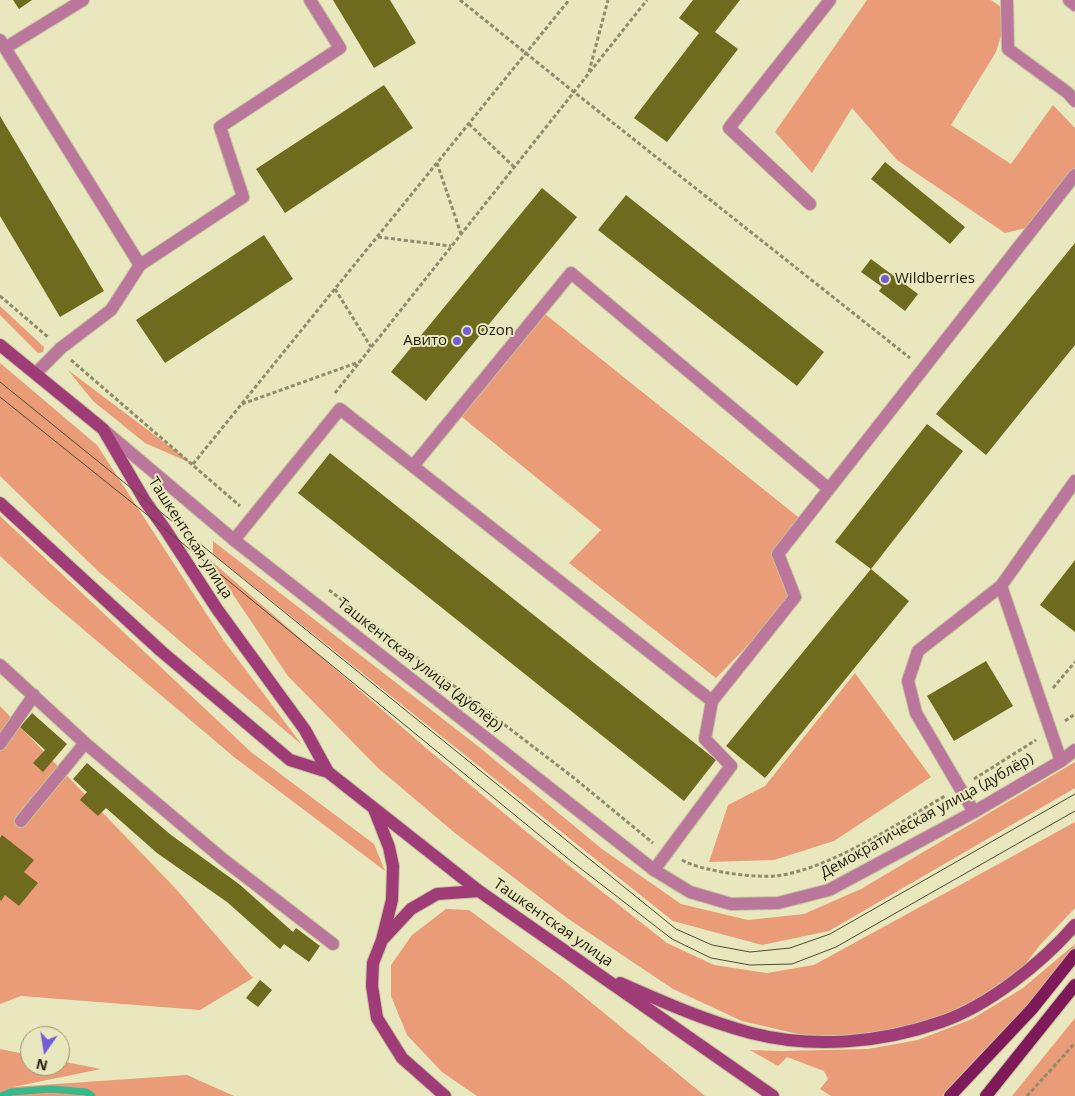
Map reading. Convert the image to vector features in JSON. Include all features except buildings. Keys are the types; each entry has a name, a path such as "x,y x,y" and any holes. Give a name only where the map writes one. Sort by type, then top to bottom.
{"main road":[{"name":"Ташкентская улица","path":"0,345 103,429 146,501 217,609 305,730 328,772"},
{"name":"Ташкентская улица","path":"0,503 161,651 290,760 328,772 479,892 770,1093"},
{"path":"374,808 389,847 393,866 392,900 382,940 373,963 372,986 377,1018 402,1058 445,1096"},
{"path":"382,940 411,909 437,894 479,892"},
{"path":"595,972 686,1012 752,1033 799,1041 865,1040 893,1036 942,1022 981,1004 1011,983 1059,943 1075,926"},
{"path":"950,1096 1032,1009 1075,955"},
{"path":"986,1096 1075,985"}],"street":[{"path":"82,0 2,44 140,264"},
{"path":"36,373 61,348 111,310 140,264 243,197 220,127 340,48 310,0"},
{"path":"810,204 728,128 830,0"},
{"path":"1007,0 1008,48 1073,92"},
{"path":"1068,0 1075,5"},
{"path":"654,870 666,851 731,766 706,739 712,701 794,597 778,554 1075,175"},
{"path":"413,466 571,273 829,488"},
{"path":"234,540 340,409 712,701"},
{"name":"Ташкентская улица (дублёр)","path":"103,429 234,540 654,870 690,892 731,904"},
{"path":"974,812 916,713 908,681 918,651 1002,586 1075,481"},
{"path":"1002,586 1061,761"},
{"path":"0,665 85,743 224,860 333,944"},
{"path":"0,744 34,695"},
{"path":"21,821 85,743"},
{"name":"Демократическая улица (дублёр)","path":"731,904 778,903 829,890 974,812 1061,761 1075,750"}],"path":[{"path":"460,0 923,368"},
{"path":"193,464 569,0"},
{"path":"588,74 608,0"},
{"path":"330,399 647,0"},
{"path":"469,124 514,167"},
{"path":"438,163 462,233"},
{"path":"377,237 452,246"},
{"path":"336,289 371,347"},
{"path":"0,296 61,348 75,365 193,464 244,510 246,526"},
{"path":"242,405 359,362"},
{"path":"326,588 574,778 645,838 694,866 737,875 775,876 809,868 856,847 960,787 1051,730"},
{"path":"1052,690 1075,662"},
{"path":"1060,714 1062,722 1075,714"},
{"path":"1027,1096 1075,1043"}],"shaded area":[{"path":"867,0 991,0 1008,12 996,52 951,125 1011,164 1053,105 1075,128 1075,175 1035,226 1005,233 897,160 852,108 812,173 775,132"},
{"path":"0,306 44,347 43,352 38,353 0,315"},
{"path":"540,310 803,521 778,554 795,597 716,678 569,563 601,530 457,413"},
{"path":"0,363 97,445 224,641 302,745 99,572 0,476"},
{"path":"68,370 193,464 145,443 93,401"},
{"path":"0,516 251,752 374,844 385,871 234,757 45,597 0,556"},
{"path":"213,541 479,747 602,849 681,904 748,920 804,914 861,889 1075,762 1075,788 829,931 762,945 673,921 213,554"},
{"path":"209,559 426,748 524,830 667,943 714,965 767,973 814,965 1075,822 1075,908 1040,945 1011,983 947,1020 865,1040 811,1037 742,1021 673,989 567,918 455,833 378,768 288,676"},
{"path":"855,673 931,777 834,841 774,860 709,862 728,805 765,786"},
{"path":"0,706 176,889 253,978 200,1010 21,996 0,1004"},
{"path":"446,909 469,910 565,981 705,1096 477,1096 442,1072 407,1035 391,996 391,965 412,935"},
{"path":"1075,944 1072,959 950,1096 831,1096 820,1089 828,1079 824,1071 787,1057 778,1066 750,1050 868,1049 918,1040 972,1019 1023,988"},
{"path":"1075,1018 1075,1096 1012,1096"},
{"path":"0,1049 20,1053 20,1076 67,1076 13,1087 187,1075 234,1096 0,1096"},
{"path":"70,1063 101,1069 70,1075"}],"waterway":[{"path":"1,1096 11,1092 51,1089 86,1092 92,1096"}],"tram line":[{"path":"0,382 676,929 712,945 750,952 790,948 830,934 1075,794"},
{"path":"0,397 165,529 571,861 672,939 711,958 750,965 792,964 836,947 1075,811"}],"place":[{"name":"Wildberries","path":"885,279"},
{"name":"Ozon","path":"467,331"},
{"name":"Авито","path":"457,341"}]}
